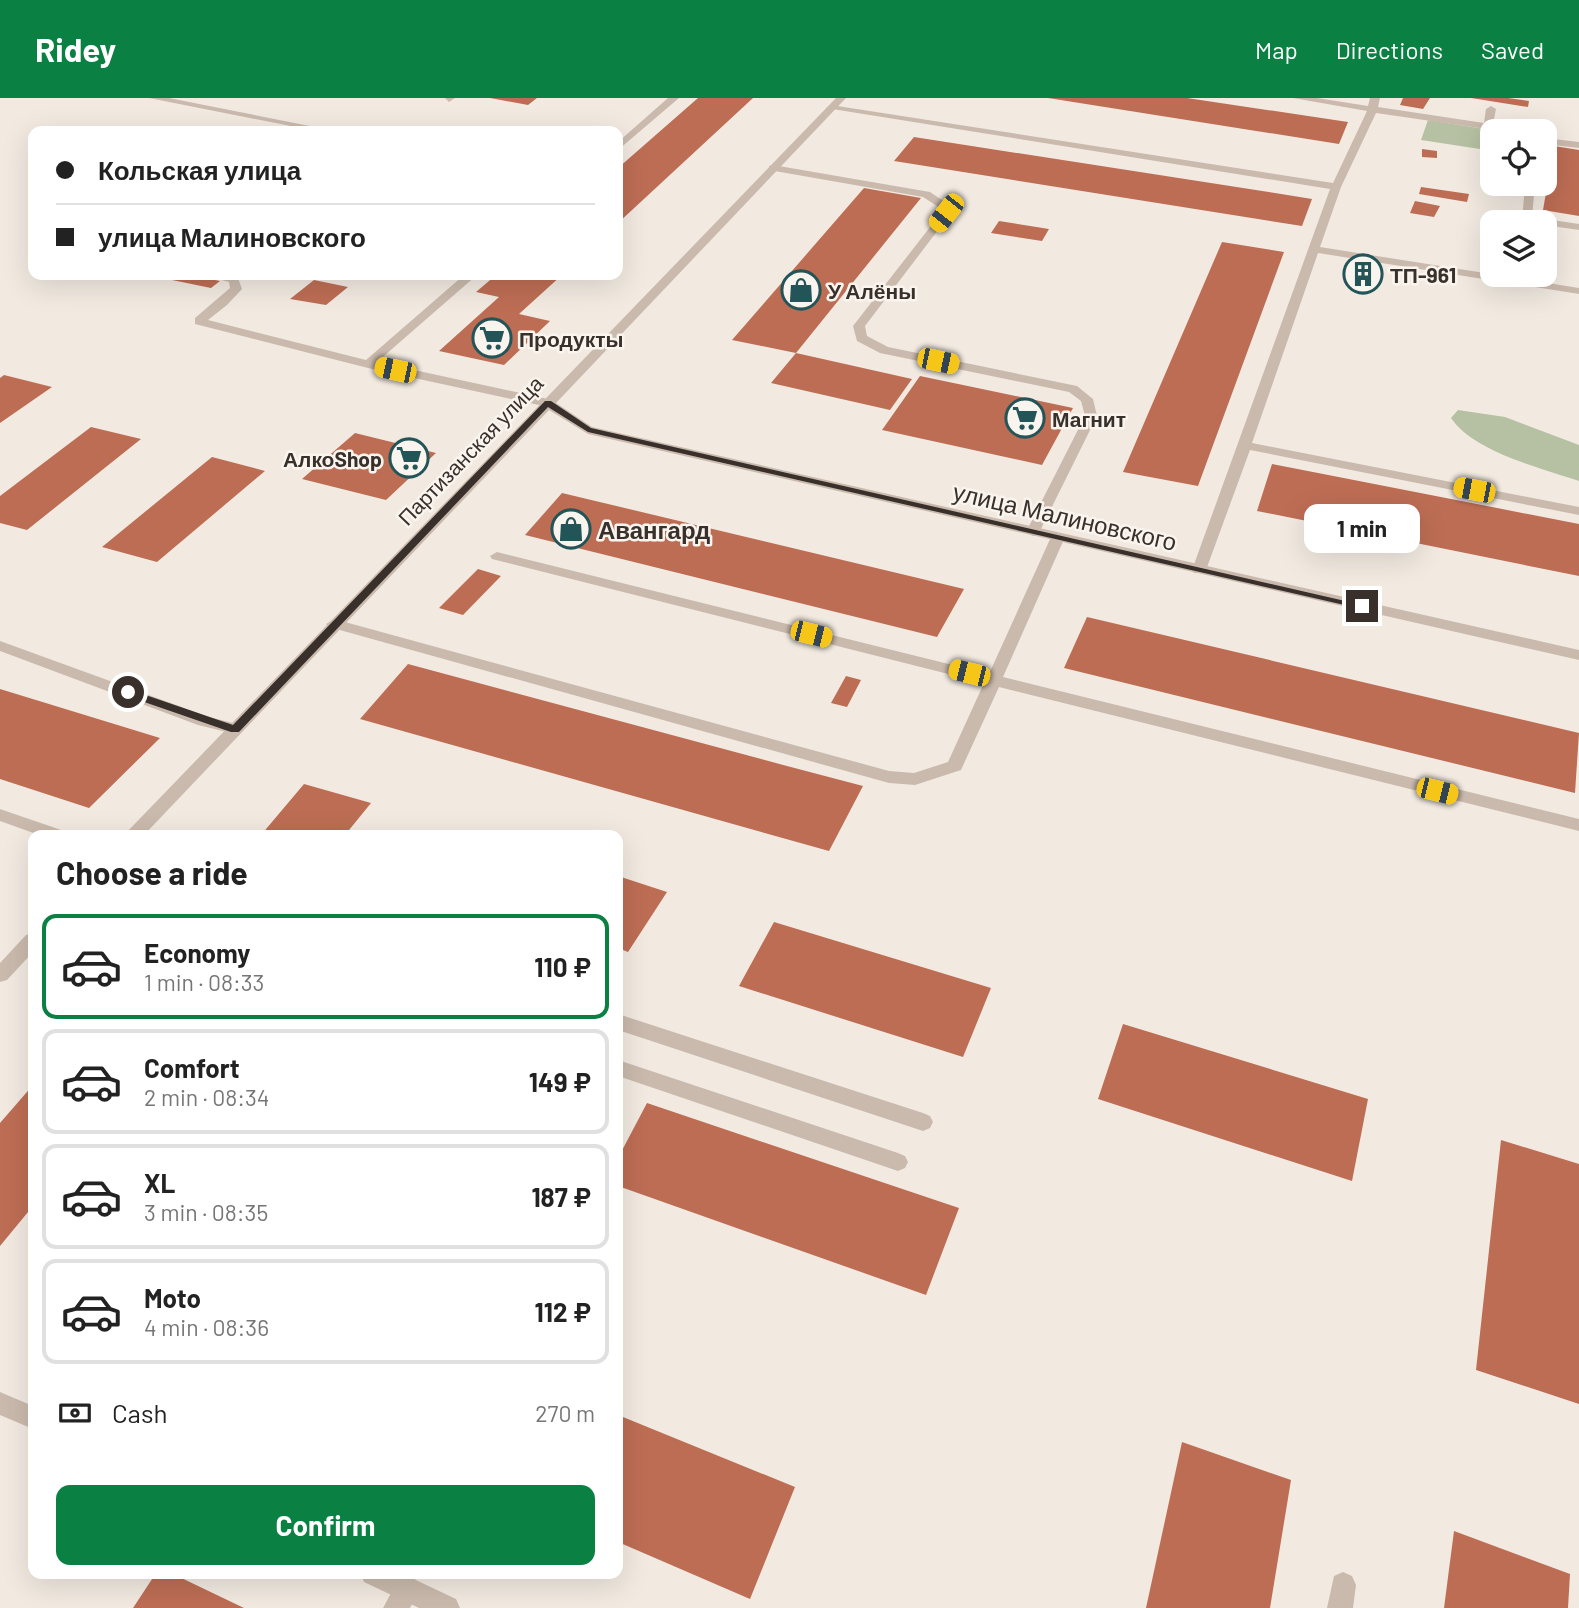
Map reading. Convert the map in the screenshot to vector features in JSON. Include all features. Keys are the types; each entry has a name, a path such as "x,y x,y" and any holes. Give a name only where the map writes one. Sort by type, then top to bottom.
{"street":[{"path":"154,98 186,100 307,126"},
{"path":"623,143 674,98"},
{"name":"Партизанская улица","path":"138,830 840,98"},
{"path":"1298,98 1373,103 1480,124"},
{"path":"1199,570 1336,187 1370,118 1373,103"},
{"path":"831,108 1336,187"},
{"path":"1489,119 1491,109"},
{"path":"1557,142 1579,145"},
{"path":"773,168 926,194 941,204 946,213 859,326 861,338 884,349 1073,389 1087,399 1091,416 1033,532"},
{"path":"1557,224 1579,227"},
{"path":"1314,249 1480,274"},
{"path":"234,280 236,289 199,321 368,364 548,403"},
{"path":"368,364 465,280"},
{"path":"1557,287 1579,291"},
{"name":"улица Малиновского","path":"548,403 588,430 1579,655"},
{"path":"1245,445 1579,511"},
{"path":"334,624 888,777 915,779 954,766 1058,537"},
{"path":"497,556 1579,825"},
{"path":"0,646 235,729"},
{"path":"0,816 43,830"},
{"path":"0,975 28,945"},
{"path":"623,1024 923,1122"},
{"path":"623,1070 898,1162"},
{"path":"0,1403 28,1416"},
{"path":"380,1579 401,1598 447,1608"}],"green space":[{"path":"1428,120 1480,128 1480,149 1421,140"},
{"path":"1458,410 1505,417 1579,445 1579,481 1509,457 1475,440 1451,418"}],"building":[{"path":"490,98 537,98 528,105"},
{"path":"698,98 753,98 623,218 623,164"},
{"path":"1048,98 1187,98 1348,122 1339,144"},
{"path":"1403,98 1430,98 1423,109 1400,105"},
{"path":"1471,98 1508,98 1529,101 1528,107"},
{"path":"914,137 1312,199 1302,226 894,161"},
{"path":"1557,146 1579,150 1579,216 1557,212 1557,210 1543,210 1545,196 1557,196"},
{"path":"1422,149 1437,151 1437,158 1422,157"},
{"path":"1421,187 1469,194 1467,202 1419,194"},
{"path":"864,188 921,198 796,353 732,340"},
{"path":"1415,201 1440,206 1434,217 1410,213"},
{"path":"999,221 1049,229 1042,241 991,233"},
{"path":"1222,242 1284,252 1198,486 1123,472"},
{"name":"ТП-961","path":"1346,265 1382,271 1381,282 1343,276"},
{"path":"172,280 220,281 211,288"},
{"path":"314,280 348,287 326,305 290,299"},
{"name":"Продукты","path":"490,280 556,280 519,314 550,321 504,365 439,351 499,297 476,292"},
{"path":"796,353 912,379 890,410 771,383"},
{"path":"4,375 52,387 0,423 0,378"},
{"path":"920,376 1073,408 1042,465 882,430"},
{"path":"91,427 141,439 27,530 0,523 0,496"},
{"path":"355,433 436,453 386,500 302,479"},
{"path":"212,457 265,471 157,562 102,547"},
{"path":"1272,464 1579,524 1579,576 1257,511"},
{"path":"562,493 964,589 937,637 525,535"},
{"path":"478,569 501,576 463,615 439,608"},
{"path":"1087,617 1579,733 1575,793 1064,668"},
{"path":"408,664 863,786 829,851 360,719"},
{"path":"846,676 861,680 847,707 831,703"},
{"path":"0,689 160,738 89,808 0,779"},
{"path":"304,784 371,803 349,830 265,830"},
{"path":"623,878 667,892 628,952 623,950"},
{"path":"774,922 991,988 963,1057 739,986"},
{"path":"1123,1024 1368,1099 1352,1181 1098,1099"},
{"path":"28,1091 28,1212 0,1246 0,1123"},
{"path":"647,1103 959,1208 926,1295 623,1188 623,1149"},
{"path":"1501,1140 1579,1164 1579,1404 1476,1370"},
{"path":"623,1417 795,1487 750,1599 623,1544"},
{"path":"1182,1442 1291,1480 1270,1608 1146,1608"},
{"path":"1454,1531 1570,1574 1568,1608 1444,1608"},
{"path":"152,1579 184,1579 244,1608 133,1608"}],"place":[{"name":"ТП-961","path":"1363,274"},
{"name":"У Алёны","path":"801,290"},
{"name":"Продукты","path":"492,338"},
{"name":"Магнит","path":"1025,418"},
{"name":"АлкоShop","path":"409,458"},
{"name":"Авангард","path":"571,529"}],"route":[{"path":"128,692 235,729 548,403 588,430 1362,606"}]}
